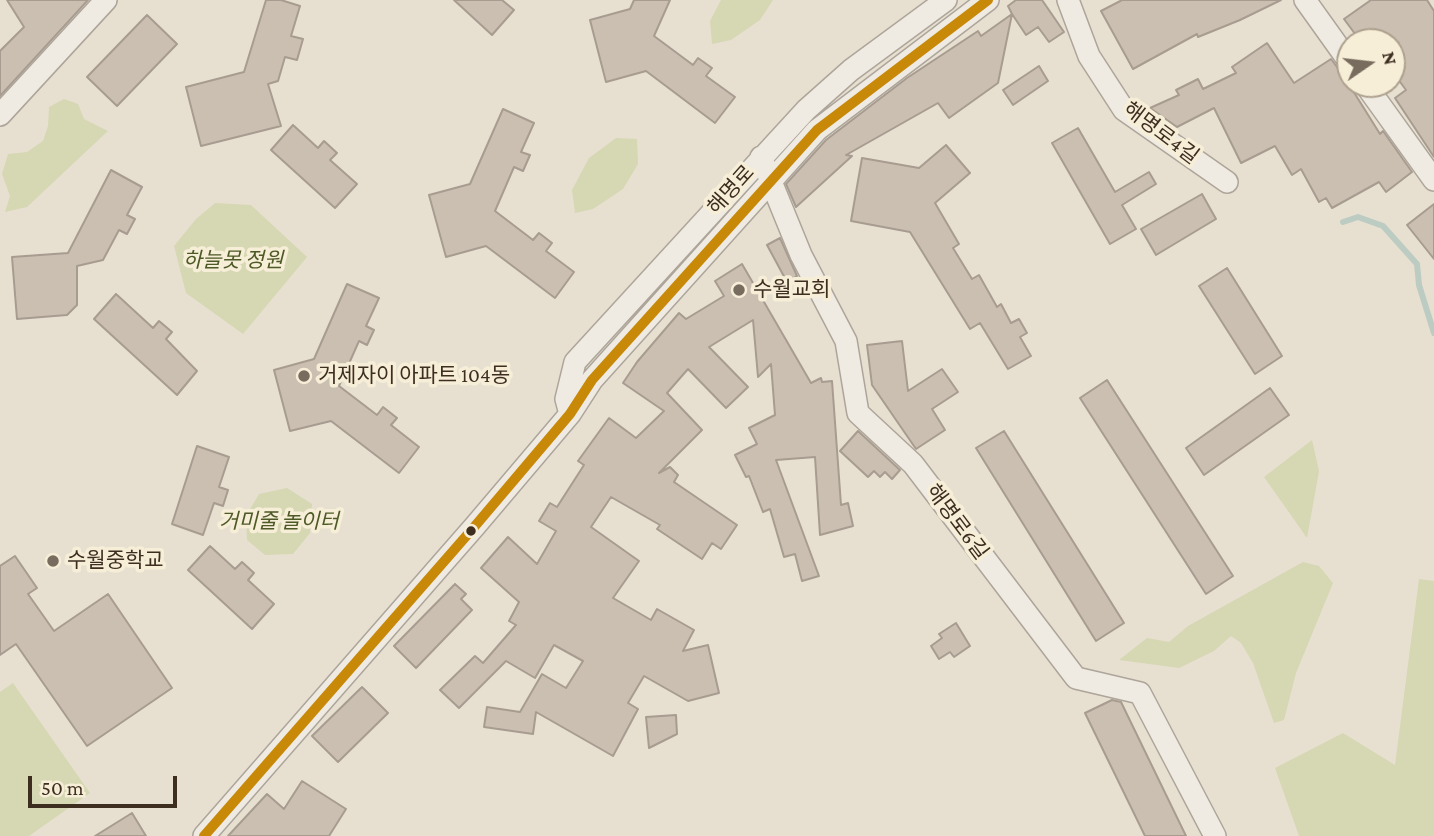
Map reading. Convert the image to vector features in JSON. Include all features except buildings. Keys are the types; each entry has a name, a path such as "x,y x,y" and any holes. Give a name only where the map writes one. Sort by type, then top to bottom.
{"street":[{"path":"0,115 106,0"},
{"name":"해명로","path":"570,414 566,400 575,362 761,157 806,110 851,70 946,0"},
{"name":"해명로","path":"204,836 570,414 592,380 817,130 988,0"},
{"name":"해명로4길","path":"1068,0 1089,57 1124,110 1227,182"},
{"path":"1305,0 1336,43"},
{"path":"1375,98 1434,180"},
{"name":"해명로6길","path":"761,157 801,255 845,341 858,413 913,464 1076,678 1140,693 1215,836"}],"green space":[{"path":"721,0 773,0 760,20 731,40 712,44 710,21"},
{"path":"64,99 78,104 84,119 108,131 27,207 5,212 10,196 2,174 8,154 27,152 43,141 48,126 49,107"},
{"path":"616,138 637,139 638,164 623,189 593,209 575,213 572,190 589,158"},
{"path":"741,192 747,197 633,326 627,321"},
{"name":"하늘못 정원","path":"215,203 251,205 307,257 243,334 186,293 174,246 196,219"},
{"path":"1312,440 1319,471 1307,538 1264,477"},
{"name":"거미줄 놀이터","path":"287,488 312,504 310,533 293,554 265,555 247,540 246,516 259,494"},
{"path":"1303,562 1319,566 1333,583 1296,673 1284,720 1274,723 1253,663 1241,643 1231,636 1214,651 1179,668 1119,660 1147,638 1169,642 1188,626"},
{"path":"1419,579 1434,581 1434,836 1299,836 1275,768 1343,733 1395,765"},
{"path":"13,683 90,793 29,836 0,836 0,692"}],"waterway":[{"path":"1343,222 1358,217 1383,226 1417,264 1419,285 1434,333"}],"transit line":[{"path":"204,836 475,526 570,414 592,380 817,130 988,0"}],"place":[{"name":"수월교회","path":"739,290"},
{"name":"거제자이 아파트 104동","path":"304,376"},
{"name":"수월중학교","path":"53,561"}]}
